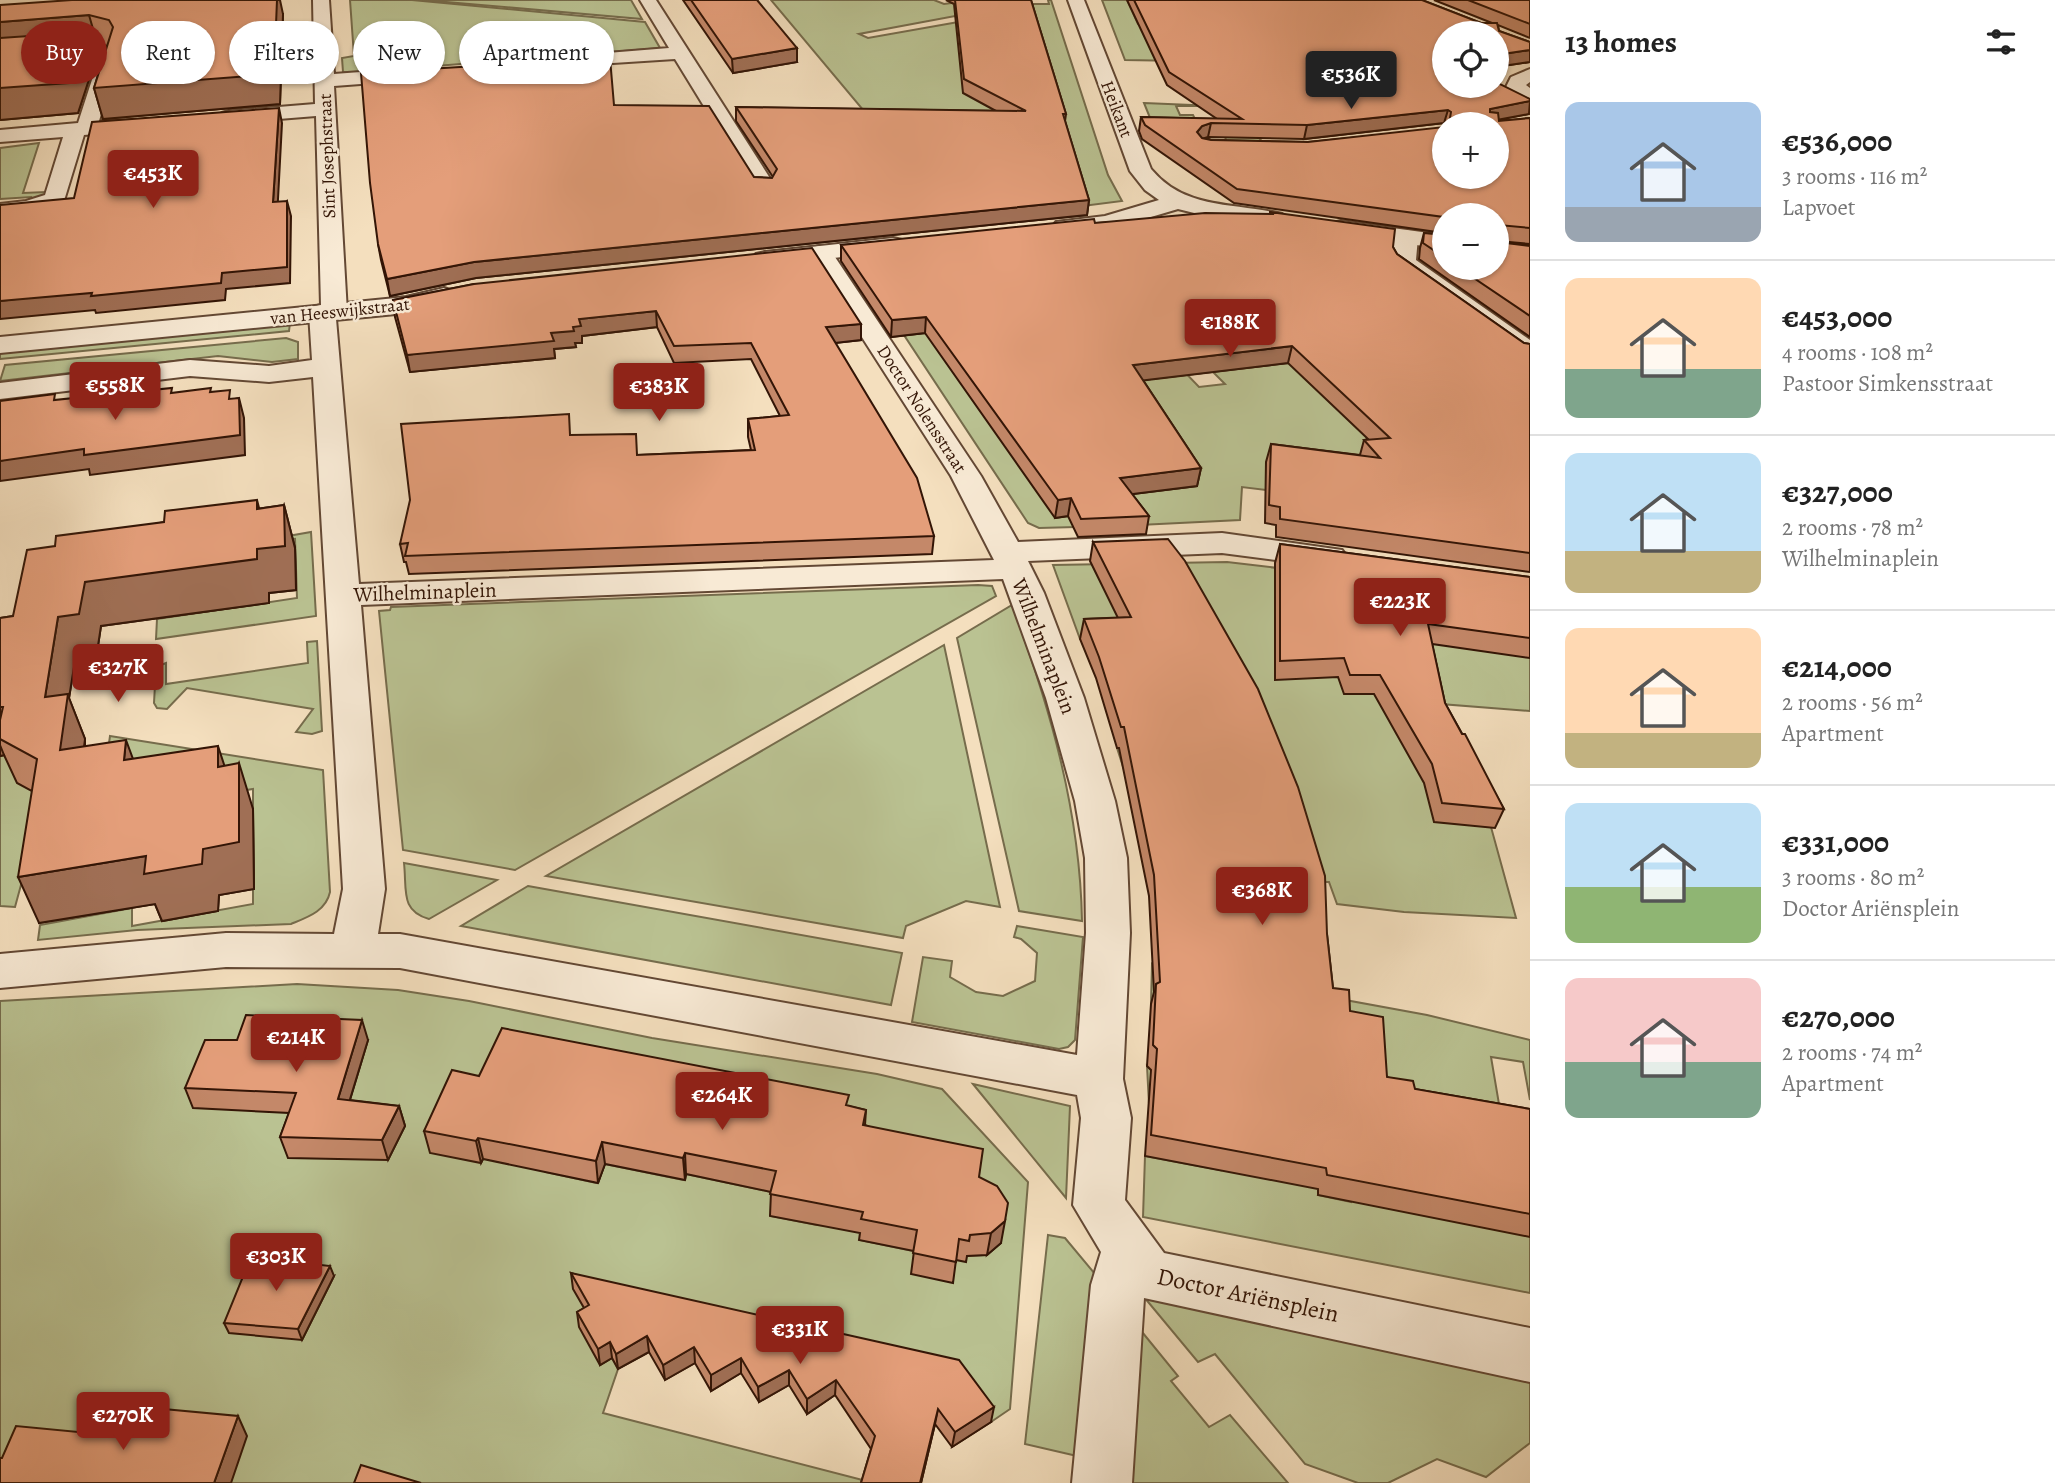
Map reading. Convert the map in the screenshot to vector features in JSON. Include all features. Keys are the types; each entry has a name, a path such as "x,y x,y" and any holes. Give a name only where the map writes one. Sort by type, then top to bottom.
{"street":[{"name":"Sint Josephstraat","path":"321,0 322,21"},
{"path":"648,0 764,186"},
{"name":"Heikant","path":"1076,0 1141,171 1154,189 1178,202"},
{"path":"0,60 97,52 108,55 100,92 94,98 81,129 55,200 29,208 0,211"},
{"path":"614,58 681,53"},
{"path":"1530,75 1518,81 1516,87 1530,97"},
{"name":"Sint Josephstraat","path":"324,84 328,312 326,367 342,595"},
{"path":"206,119 325,109"},
{"path":"0,136 166,122"},
{"path":"1039,230 1107,223 1178,202 1217,212 1291,222"},
{"path":"1317,225 1432,240"},
{"path":"1406,237 1403,263 1530,352"},
{"path":"746,261 916,243"},
{"name":"Doctor Nolensstraat","path":"820,253 966,475 1011,560"},
{"name":"van Heeswijkstraat","path":"0,345 406,305 465,291"},
{"path":"0,391 190,368 270,374 326,367"},
{"path":"1011,560 1222,543 1356,561"},
{"name":"Wilhelminaplein","path":"353,951 364,890 342,595 1011,560 1027,593 1065,698 1095,801 1106,858 1108,933 1099,1079 1106,1118 1099,1205 1129,1248"},
{"path":"0,971 226,950 400,951 1099,1079"},
{"path":"1102,1483 1118,1284 1129,1248"},
{"name":"Doctor Ariënsplein","path":"1129,1248 1148,1275 1530,1355"}],"green space":[{"path":"350,0 412,0 645,22 660,48 614,52 614,21 459,21 459,64 445,65 445,21 353,21 353,42"},
{"path":"423,0 631,0 642,19"},
{"path":"771,0 934,0 944,4 975,0 1005,4 1049,4 1048,0 1051,0 1108,175 1122,201 1013,215 874,123","holes":["955,16 964,21 868,38 859,34"]},
{"path":"1102,0 1127,0 1138,24 1162,24 1150,0 1299,63 1125,60"},
{"path":"353,56 353,73 343,72 342,58"},
{"path":"1144,103 1216,106 1176,106 1180,115 1193,115 1195,119 1176,139 1226,140 1224,133 1254,134 1262,141 1161,145"},
{"path":"39,143 23,193 46,192 46,198 30,202 31,197 0,199 0,148"},
{"path":"964,269 1478,412 1266,490 1242,487 1240,520 1139,525 1077,515 1114,526 1039,528 1028,523 902,332","holes":["1200,359 1225,384 1199,387 1175,362"]},
{"path":"290,323 289,331 0,359 0,351"},
{"path":"286,338 298,342 298,359 272,362 218,356 0,381 5,365"},
{"path":"311,532 316,616 156,639 157,619 297,598 295,539 196,552"},
{"path":"1227,562 1311,572 1530,648 1530,711 1427,703 1491,827 1516,918 1404,912 1337,904 1329,882 1269,881 1340,999 1427,1015 1530,1040 1530,1100 1523,1062 1491,1057 1501,1116 1530,1122 1530,1293 1143,1217 1145,1156 1219,1170 1149,1104 1147,1066 1151,1070 1155,1003 1151,1004 1152,964 1156,967 1149,889 1126,776 1117,748 1136,637 1080,639 1053,565","holes":["1347,1131 1351,1202 1318,1195"]},
{"path":"992,586 996,596 515,870 403,850 379,611 390,610 391,607"},
{"path":"1012,605 1039,682 1069,800 1076,840 1082,921 1019,911 957,638"},
{"path":"317,641 322,731 312,734 296,732 313,709 187,688 167,709 157,708 154,703 156,667 166,663 166,684 308,663 307,642"},
{"path":"944,645 1000,907 966,901 906,926 903,938 546,876"},
{"path":"110,736 323,770 330,892 325,904 304,919 291,924 137,930 38,940 40,925 132,908 132,926 253,904 253,789 165,803 102,793"},
{"path":"22,752 44,784 40,815 15,907 0,906 0,756"},
{"path":"404,863 497,880 429,919 413,911 409,905"},
{"path":"528,886 902,953 891,1005 461,926"},
{"path":"1017,926 1083,937 1075,1040 1068,1047 1059,1049 912,1022 923,957 952,961 950,977 976,992 1003,996 1035,981 1037,953 1021,939 1014,937"},
{"path":"297,984 398,990 469,1001 652,1038 877,1074 942,1089 1028,1182 1010,1409 991,1422 956,1375 574,1289 618,1369 603,1413 874,1483 0,1483 0,1001","holes":["484,1098 987,1255 967,1256 956,1260 860,1240 863,1227 817,1225 771,1216 776,1193 686,1174 684,1180 605,1164 597,1183 546,1172 491,1139"]},
{"path":"973,1084 1070,1106 1066,1198"},
{"path":"1048,1235 1065,1238 1095,1274 1077,1456 1025,1444"},
{"path":"1139,1291 1530,1374 1530,1443 1486,1477 1437,1459 1388,1483 1358,1483 1305,1464 1215,1354 1198,1362"},
{"path":"1138,1327 1178,1376 1171,1381 1209,1427 1230,1415 1288,1483 1127,1483"}],"building":[{"path":"72,0 277,0 276,21 229,21 229,78 215,79 215,21 121,21 121,84 145,84 94,88 95,84 107,84 107,46 113,27 109,20 89,15 0,22 0,5"},
{"path":"691,0 757,0 797,48 732,59"},
{"path":"955,0 1031,0 1089,200 474,262 387,279 378,244 370,183 362,84 445,84 445,68 459,67 459,84 612,84 614,105 709,106 754,177 772,178 777,169 736,107 1026,111 964,79"},
{"path":"1134,0 1422,0 1476,21 1432,21 1432,98 1509,98 1509,88 1530,101 1490,109 1490,112 1448,110 1307,125 1211,123 1202,126 1197,132 1202,138 1211,140 1308,142 1432,128 1432,189 1509,189 1509,120 1530,118 1530,228 1509,226 1509,203 1432,203 1432,215 1237,189 1145,125 1141,117 1242,119 1169,72"},
{"path":"1468,0 1530,0 1530,24"},
{"path":"1509,35 1530,42 1530,50 1509,53"},
{"path":"21,37 21,84 55,84 0,88 0,38"},
{"path":"279,108 273,202 287,201 287,267 222,273 221,283 91,296 92,293 0,301 0,205 74,198 92,122"},
{"path":"1270,212 1395,229 1393,247 1397,254 1524,343 1530,344 1530,553 1280,519 1280,507 1269,505 1271,444 1380,458 1364,440 1390,438 1292,346 1133,365 1201,468 1120,478 1149,516 1081,519 1071,498 1058,500 926,317 892,320 841,245 1094,219 1095,223 1205,213 1274,214"},
{"path":"1424,233 1432,234 1432,249 1423,243"},
{"path":"1509,243 1530,246 1530,316 1477,280 1509,280"},
{"path":"812,248 861,324 826,327 917,478 934,536 405,556 408,543 400,544 410,500 401,424 569,414 570,435 636,434 637,455 755,450 748,419 789,415 751,343 674,346 656,311 579,319 581,326 573,327 574,331 551,333 554,341 407,355 393,300 474,284"},
{"path":"172,388 171,393 211,388 210,392 230,390 229,399 239,398 240,435 84,455 84,449 0,461 0,401 55,394 54,400"},
{"path":"257,500 257,509 284,505 285,546 257,549 257,559 85,582 79,614 58,617 45,697 68,694 60,750 126,740 124,760 218,746 218,767 239,763 239,842 203,849 202,864 144,874 146,856 18,877 37,759 0,739 3,707 0,707 0,618 13,616 27,550 55,546 56,536 164,522 165,511"},
{"path":"1168,539 1185,561 1258,689 1298,787 1325,876 1327,934 1333,988 1349,990 1350,1011 1383,1017 1387,1077 1413,1081 1415,1089 1530,1109 1530,1214 1327,1175 1326,1168 1151,1135 1157,1049 1153,1045 1156,984 1160,982 1154,875 1124,727 1121,727 1084,619 1131,617 1093,542"},
{"path":"1280,544 1530,577 1530,638 1428,624 1445,703 1462,734 1465,734 1504,809 1442,803 1432,764 1380,675 1350,675 1344,658 1280,661"},
{"path":"246,1015 362,1020 338,1099 399,1106 382,1140 280,1137 296,1093 185,1088 205,1040 237,1040"},
{"path":"502,1028 849,1095 846,1105 866,1110 863,1125 983,1149 979,1177 997,1186 1008,1203 1005,1221 991,1233 970,1235 969,1241 959,1239 956,1262 913,1253 917,1230 861,1219 863,1212 770,1194 776,1171 685,1153 683,1158 602,1142 596,1161 478,1138 476,1141 424,1131 452,1070 479,1076"},
{"path":"251,1257 330,1266 298,1329 224,1323"},
{"path":"571,1273 959,1360 994,1407 955,1432 938,1409 920,1483 861,1483 875,1436 836,1380 807,1399 789,1370 758,1387 741,1358 711,1375 694,1347 663,1365 647,1336 616,1354 610,1342 598,1349 577,1312 589,1305"},
{"path":"142,1407 238,1416 214,1483 0,1483 0,1458 16,1426 130,1437"},
{"path":"361,1465 421,1483 354,1483"}]}
